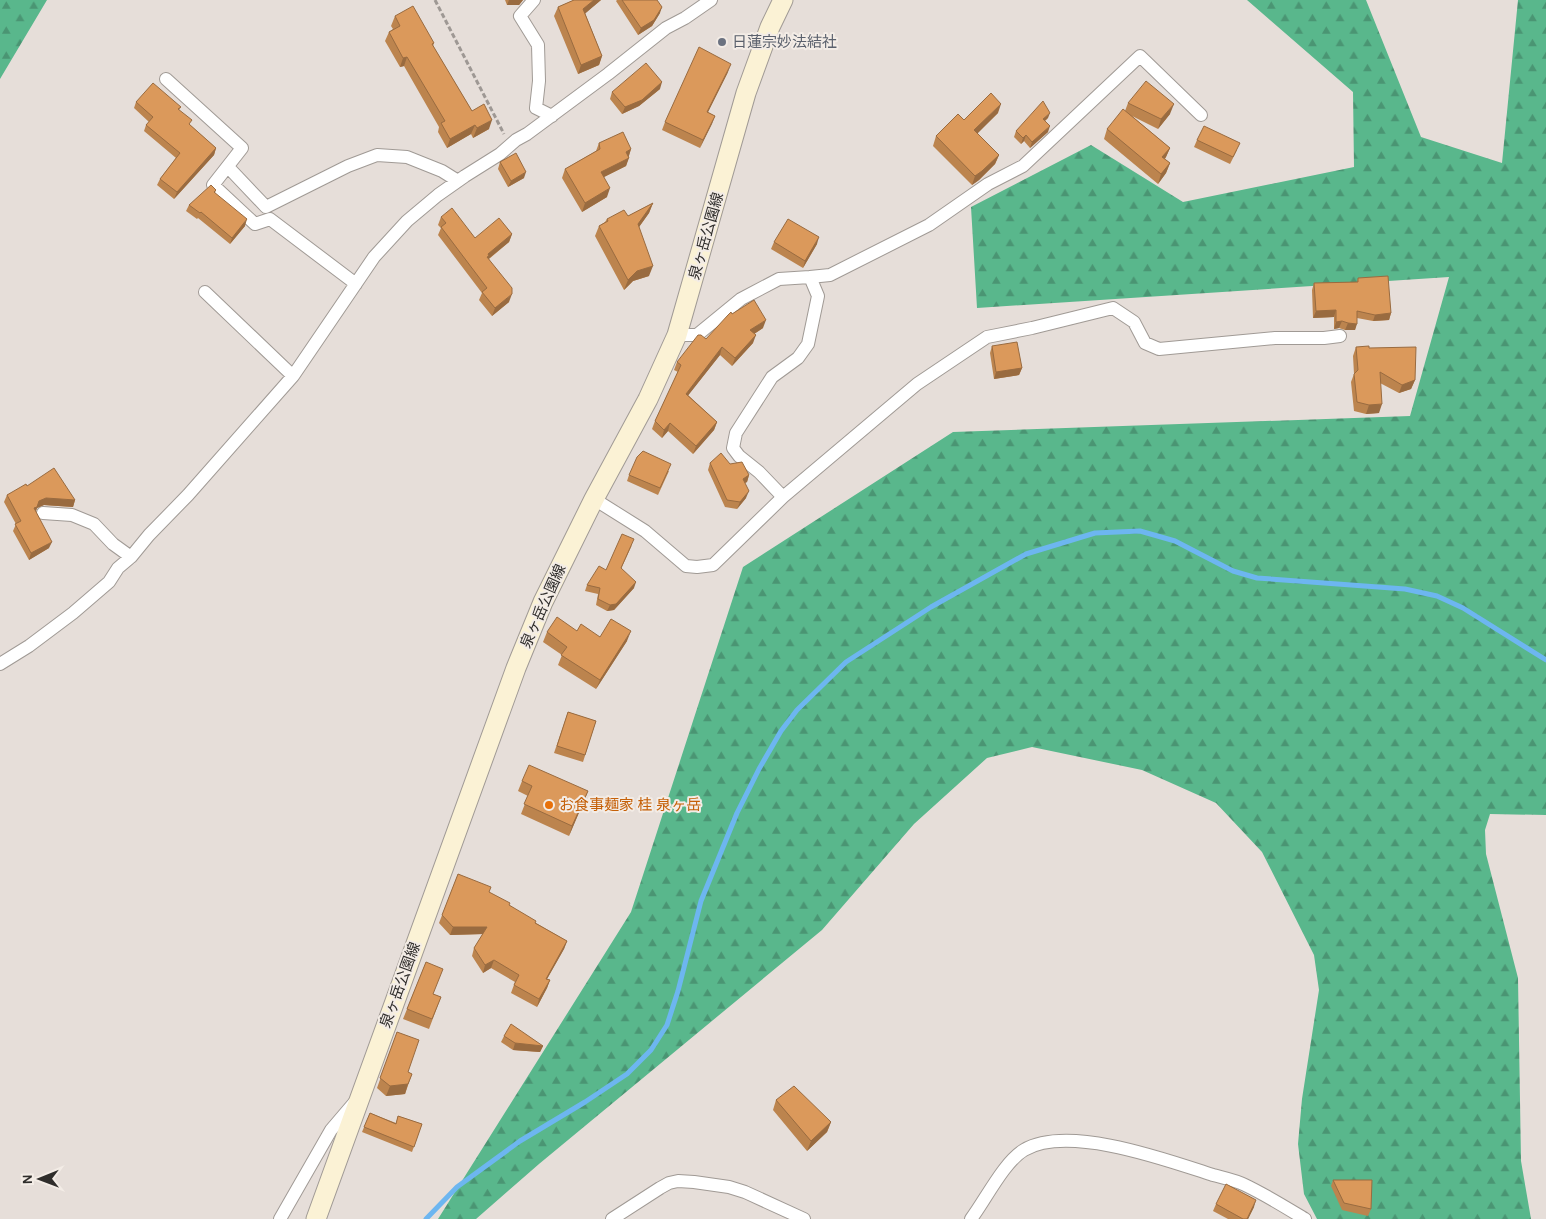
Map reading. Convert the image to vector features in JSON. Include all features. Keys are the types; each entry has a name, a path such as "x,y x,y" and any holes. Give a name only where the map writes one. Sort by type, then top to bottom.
{"main road":[{"name":"泉ヶ岳公園線","path":"316,1219 516,668 543,602 594,499 648,399 677,335 746,93 770,27 783,0"}],"street":[{"path":"534,0 520,16 538,45 540,81 536,108 552,116"},
{"path":"0,664 29,646 73,613 109,582 118,568 131,557 294,376 374,257 407,222 458,181 500,154 552,116 666,28 685,18 711,0"},
{"path":"677,335 697,334 741,299 779,279 830,274 929,225 988,184 1024,166 1140,56 1201,114"},
{"path":"166,79 242,148 213,185 255,224 270,219 356,284"},
{"path":"228,167 266,207 348,166 377,155 407,157 442,171 458,181"},
{"path":"783,497 760,472 739,456 733,448 736,433 772,377 798,358 808,344 818,296 810,277"},
{"path":"204,292 294,376"},
{"path":"594,499 646,531 686,566 713,565 783,497 917,384 987,337 1113,308 1134,322 1145,343 1159,349 1275,338 1324,338 1340,336"},
{"path":"43,513 72,515 94,524 113,544 131,557"},
{"path":"280,1219 331,1130 359,1097"},
{"path":"971,1219 1015,1157 1024,1150 1036,1145 1060,1141 1077,1141 1112,1146 1232,1180 1266,1196 1305,1219"},
{"path":"612,1219 660,1188 678,1181 729,1187 804,1219"}],"path":[{"path":"435,0 510,145"}],"green space":[{"path":"0,0 47,0 0,79"},
{"path":"1247,0 1366,0 1421,137 1502,163 1518,0 1546,0 1546,815 1490,814 1485,830 1486,854 1518,978 1521,1161 1531,1219 1317,1219 1304,1194 1298,1144 1302,1099 1319,990 1314,955 1262,852 1216,803 1142,770 1032,747 987,758 914,824 822,930 539,1164 476,1219 438,1219 631,912 743,567 953,432 1410,416 1449,277 977,308 971,207 1091,145 1183,202 1354,167 1353,92"}],"building":[{"path":"574,0 594,0 583,9 602,56 581,65 558,7"},
{"path":"622,0 657,0 662,7 654,20 641,28"},
{"path":"413,6 434,43 432,44 472,111 484,104 492,120 477,128 475,125 450,139 441,123 445,121 407,57 403,58 389,32 400,26 395,16"},
{"path":"699,47 731,64 707,112 715,116 703,140 665,122"},
{"path":"646,63 662,82 642,100 625,107 612,92"},
{"path":"1146,81 1174,104 1161,119 1128,103"},
{"path":"153,83 181,107 178,109 192,120 189,124 216,148 177,192 160,179 180,153 146,125 153,117 136,102"},
{"path":"991,93 1001,104 974,130 999,155 975,176 936,136 958,114 964,120"},
{"path":"1043,101 1050,113 1043,119 1050,126 1032,142 1026,135 1023,138 1016,131"},
{"path":"1123,109 1170,148 1162,157 1170,163 1161,174 1107,129"},
{"path":"1204,126 1240,143 1233,157 1197,140"},
{"path":"623,132 631,149 626,152 629,158 601,172 610,188 585,203 565,169 600,149 599,143"},
{"path":"516,153 526,172 511,181 500,162"},
{"path":"211,185 216,190 214,192 247,219 232,238 201,212 189,205"},
{"path":"653,203 638,224 653,266 637,271 628,280 599,226 608,221 607,219 624,210 628,216"},
{"path":"452,208 475,238 499,218 512,234 488,254 489,256 487,257 512,288 512,294 495,308 482,292 487,288 441,227 446,223 441,217"},
{"path":"788,219 819,237 805,261 774,242"},
{"path":"1388,276 1391,313 1375,315 1357,311 1357,324 1342,321 1336,322 1336,310 1316,311 1314,283 1358,282 1358,278"},
{"path":"754,300 766,320 750,330 756,335 735,358 722,347 686,394 717,422 696,446 670,423 664,430 655,421 681,365 677,362 698,335 706,339 731,312 732,314"},
{"path":"1017,342 1022,368 996,372 992,346"},
{"path":"1369,346 1369,348 1416,347 1415,380 1402,385 1380,372 1382,404 1369,405 1357,402 1354,374 1358,370 1356,347"},
{"path":"643,451 671,464 660,488 629,475 637,457"},
{"path":"721,453 730,464 742,462 749,475 743,479 749,491 740,502 727,500 710,463"},
{"path":"54,468 75,500 46,498 39,501 37,507 34,508 52,542 31,553 15,524 21,521 7,495 26,484 27,486"},
{"path":"622,534 634,539 621,568 636,582 616,604 610,605 598,599 600,588 587,585 599,566 606,570"},
{"path":"557,617 577,631 581,624 600,637 611,619 631,631 600,680 561,655 567,647 547,632"},
{"path":"568,712 596,721 585,755 557,746"},
{"path":"529,765 588,791 572,826 524,804 532,786 522,781"},
{"path":"458,874 491,887 489,892 510,903 509,905 536,921 535,923 567,941 546,979 550,980 539,999 514,985 519,975 494,960 485,965 474,948 487,927 453,927 442,915"},
{"path":"426,962 443,969 433,994 441,997 432,1019 407,1009"},
{"path":"511,1024 543,1046 515,1043 504,1036"},
{"path":"397,1032 419,1040 408,1072 412,1074 408,1084 390,1086 380,1078"},
{"path":"794,1086 831,1122 811,1141 776,1100"},
{"path":"370,1113 396,1124 398,1116 422,1124 414,1147 364,1127"},
{"path":"1333,1180 1372,1180 1371,1209 1344,1203"},
{"path":"1226,1184 1256,1200 1247,1219 1243,1219 1216,1204"}],"waterway":[{"path":"426,1219 457,1187 520,1141 627,1074 651,1050 667,1025 678,991 701,901 737,813 781,731 797,710 846,662 931,607 1026,554 1095,533 1140,531 1175,541 1233,571 1257,578 1405,589 1437,596 1463,608 1546,660"}],"place":[{"name":"日蓮宗妙法結社","path":"722,42"},
{"name":"お食事麺家 桂 泉ヶ岳","path":"549,805"}]}
